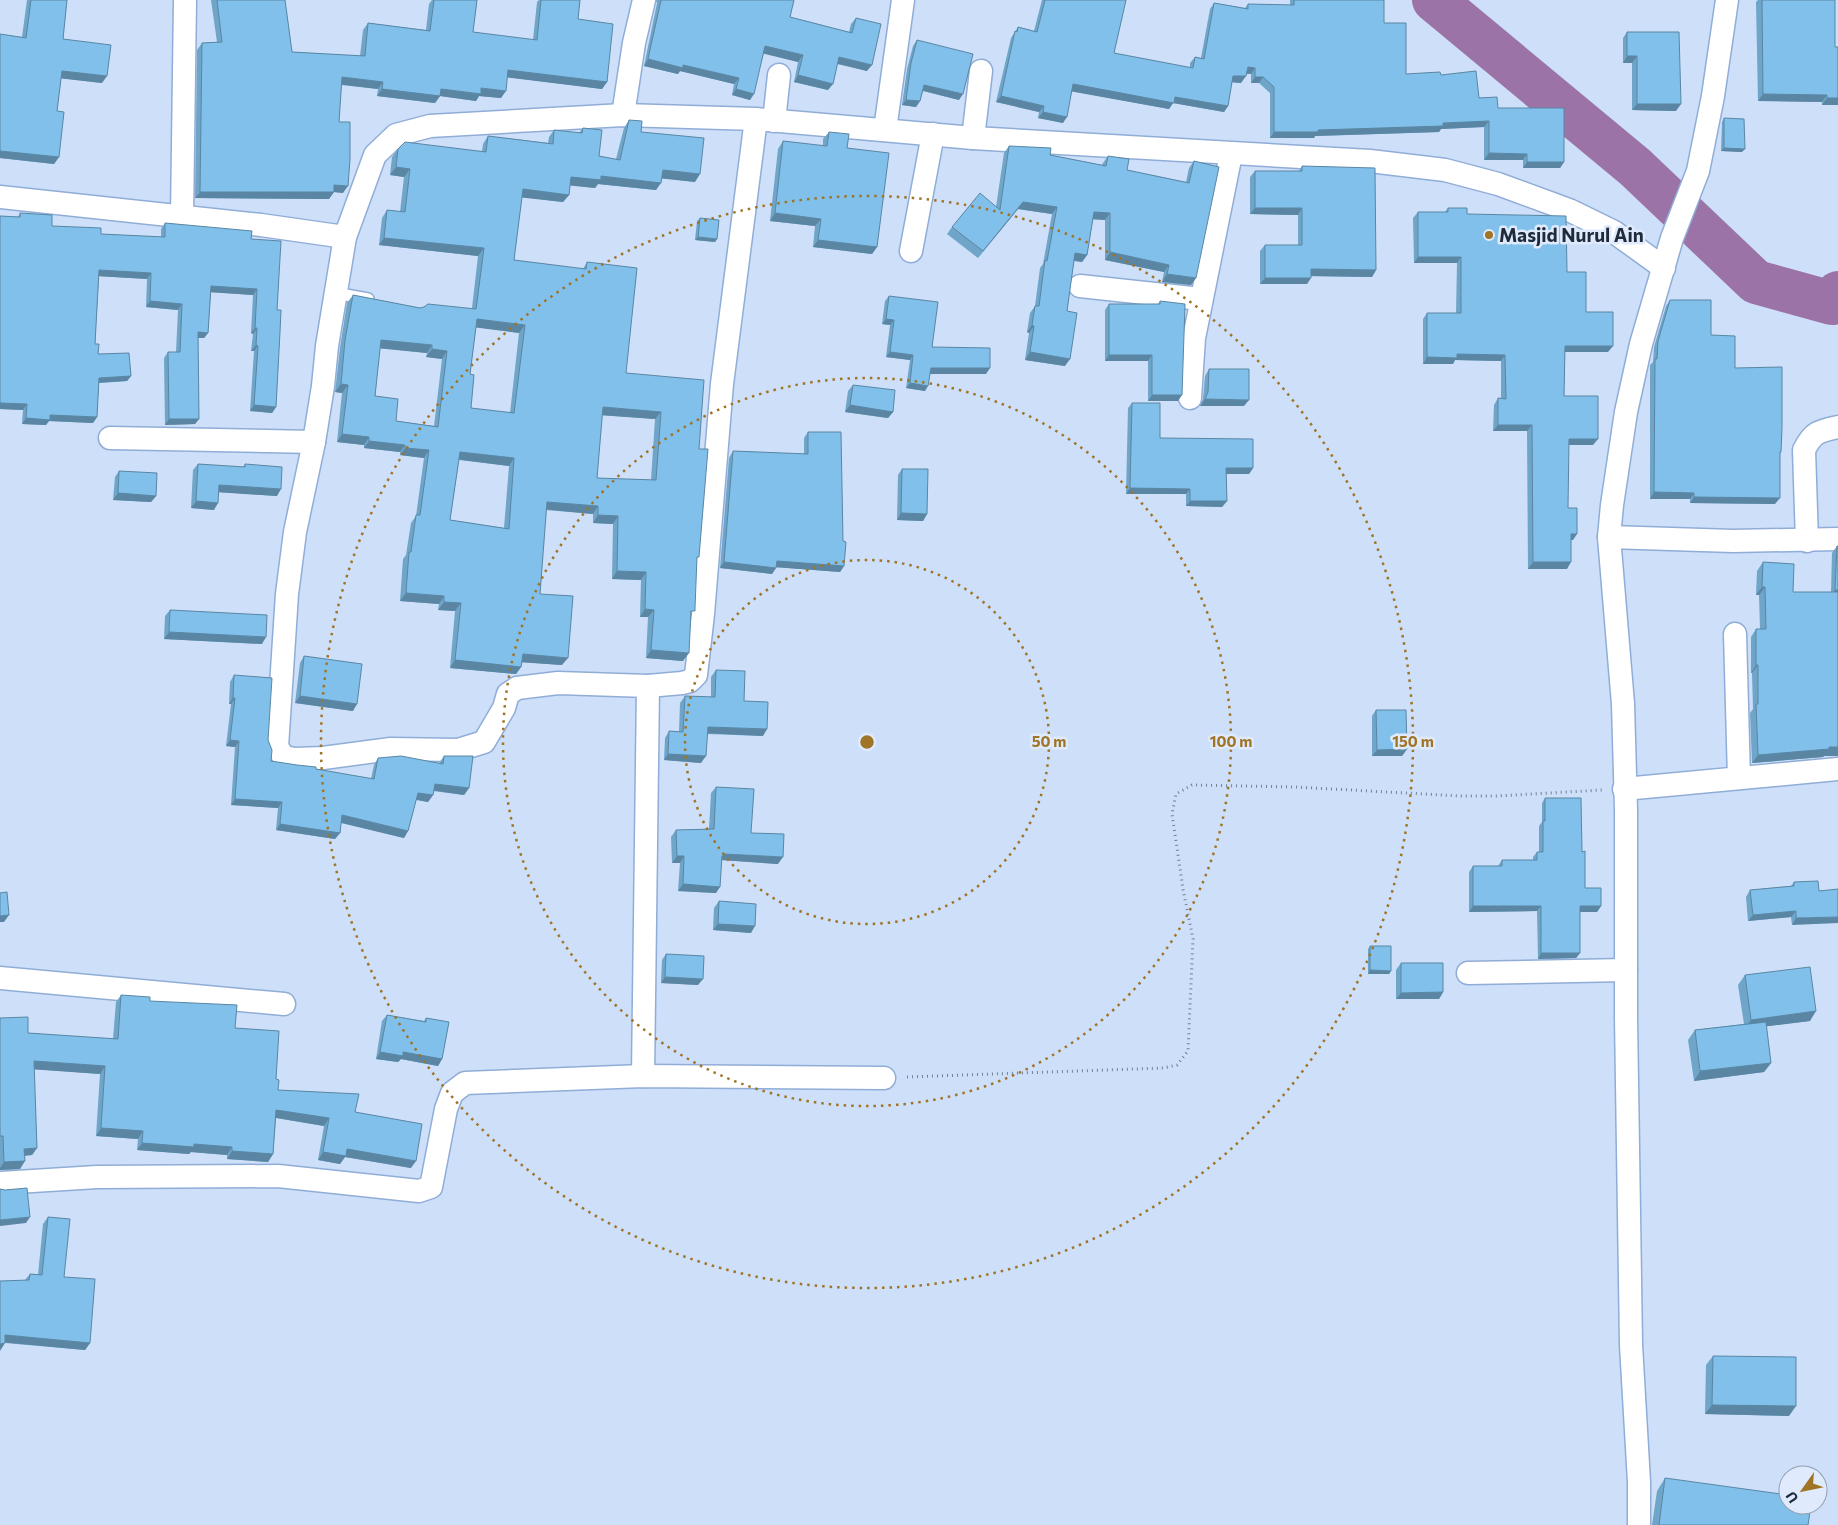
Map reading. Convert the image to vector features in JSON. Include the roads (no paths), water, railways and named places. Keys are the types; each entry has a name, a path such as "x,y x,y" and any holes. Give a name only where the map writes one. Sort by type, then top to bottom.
{"street":[{"path":"182,217 185,0"},
{"path":"623,115 633,51 644,0"},
{"path":"885,130 903,0"},
{"path":"1639,1525 1639,1482 1631,1345 1626,810 1622,704 1609,537 1626,412 1640,344 1672,238 1698,171 1714,96 1727,0"},
{"path":"973,138 981,71"},
{"path":"779,75 765,120 722,384 703,614 696,675 690,681 682,683 648,686 558,683 518,688 508,694 504,708 484,742 458,750 391,749 323,758 295,759 284,757 277,747 287,594 295,532 314,442 335,293 345,237 375,155 396,135 430,126 623,115 765,120 973,138 1370,162 1446,170 1498,184 1569,210 1614,232 1664,268"},
{"path":"910,251 933,134"},
{"path":"1190,398 1194,338 1231,154"},
{"path":"0,197 261,225 345,237"},
{"path":"1080,286 1201,299"},
{"path":"1807,541 1804,450 1810,438 1819,431 1838,427"},
{"path":"110,438 314,442"},
{"path":"1609,537 1733,542 1838,539"},
{"path":"1736,634 1738,778"},
{"path":"643,1076 648,686"},
{"path":"1624,789 1838,769"},
{"path":"1468,973 1626,970"},
{"path":"0,978 284,1004"},
{"path":"0,1183 97,1177 278,1176 419,1191 431,1187 446,1108 452,1093 465,1083 643,1076 884,1078"}],"lane":[{"path":"335,293 380,301"}],"waterway":[{"path":"1434,0 1635,167 1756,282 1832,303 1838,293"}],"place":[{"name":"Masjid Nurul Ain","path":"1489,235"}]}
